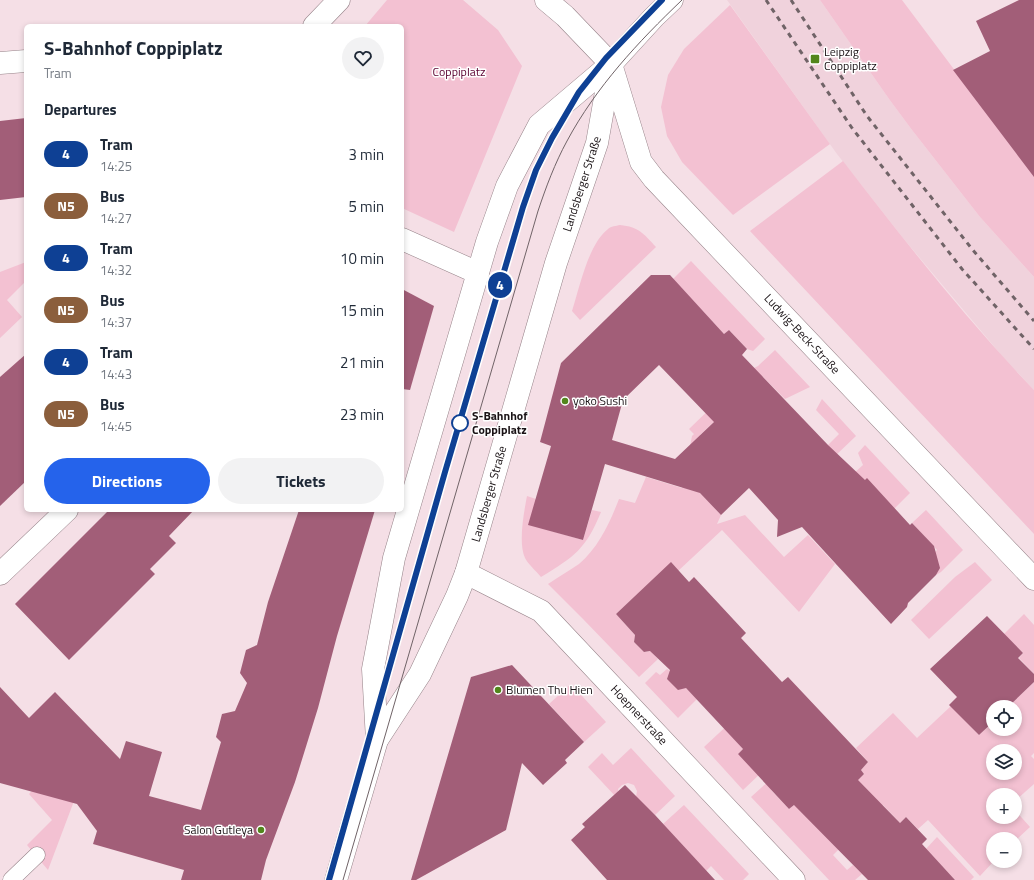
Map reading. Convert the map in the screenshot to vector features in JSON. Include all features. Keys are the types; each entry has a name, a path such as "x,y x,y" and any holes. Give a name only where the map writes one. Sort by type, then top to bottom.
{"main road":[{"path":"316,24 339,0"},
{"path":"546,0 565,16 611,64 654,17 672,0"},
{"path":"0,63 24,61"},
{"name":"Landsberger Straße","path":"377,740 373,669 394,558 486,242 507,186 539,125 611,64"},
{"name":"Landsberger Straße","path":"336,880 377,740 420,674 457,596 466,573 556,263 597,143 611,64"},
{"name":"Ludwig-Beck-Straße","path":"611,64 641,162 654,179 1034,579"},
{"path":"404,240 478,273"},
{"path":"0,574 65,512"},
{"name":"Hoepnerstraße","path":"466,573 540,611 794,880"}],"lane":[{"path":"11,880 37,856"}],"shaded area":[{"path":"727,0 820,0 912,130 980,217 1034,277 1034,390 1003,357 903,238 837,154"}],"green space":[{"name":"Coppiplatz","path":"387,0 463,0 498,30 522,66 454,232 404,209 404,24 367,24"},
{"path":"820,0 902,0 1034,176 1034,277 980,217 912,130"},
{"path":"730,5 830,144 733,215 682,162 667,136 661,107 668,75 684,49"},
{"path":"843,161 959,307 1034,390 1034,534 750,231"},
{"path":"620,225 636,229 648,238 656,247 580,320 572,311 590,255 601,236 608,229"},
{"path":"691,261 765,339 753,351 747,349 729,330 724,334 673,279"},
{"path":"24,263 24,283 7,300 22,317 0,338 0,272"},
{"path":"775,350 810,387 785,399 762,376 700,435 718,455 690,482 721,515 717,524 745,515 784,557 808,535 835,564 799,612 722,530 678,571 671,563 616,614 635,635 634,642 644,652 651,651 658,659 639,677 548,584 579,564 586,557 603,534 619,499 635,503 646,477 682,488 692,436 694,434 689,429 750,370 758,366"},
{"path":"822,399 856,436 835,456 828,445 839,434 816,410"},
{"path":"865,445 910,493 890,513 867,479 861,484 852,475 863,465 858,453"},
{"path":"527,496 536,499 548,530 583,540 592,510 601,512 590,535 578,551 562,564 541,577 526,560 523,552 522,527"},
{"path":"926,510 963,550 936,575 939,569 932,555 937,550 912,523"},
{"path":"975,562 992,580 929,639 911,620 955,577"},
{"path":"1024,614 1034,625 1034,674 1019,658 1023,653 1004,634"},
{"path":"667,669 670,671 668,679 686,688 697,699 678,718 645,683 656,672 660,675"},
{"path":"1034,682 1034,753 1031,756 1034,759 1034,784 1022,795 1022,788 986,788 986,824 1022,824 1022,818 1030,827 1022,834 1022,832 986,832 986,868 987,868 980,876 928,820 918,829 906,817 900,823 883,805 838,847 839,849 833,855 847,870 853,865 862,874 855,880 829,880 751,797 771,779 771,790 789,809 794,805 842,795 864,774 861,770 868,762 856,748 893,713 917,738 951,706 979,735 986,728 986,736 1022,736 1022,700 1015,700"},
{"path":"571,684 606,722 584,742 549,704"},
{"path":"747,707 729,733 743,749 738,754 763,771 743,790 704,747"},
{"path":"631,748 675,796 655,815 636,797 637,791 634,785 628,783 622,785 618,789 619,795 617,798 588,767 602,753 613,765"},
{"path":"47,775 74,801 48,870 27,845 52,820 29,794"},
{"path":"684,805 749,874 743,880 724,880 711,866 706,871 663,824"},
{"path":"937,837 974,877 971,880 955,880 926,849"}],"building":[{"path":"1019,0 1034,0 1034,177 953,70 990,51 976,21"},
{"path":"24,118 24,197 0,200 0,121"},
{"path":"651,275 670,275 724,334 729,330 747,349 742,355 828,445 865,480 867,478 910,525 912,523 934,546 940,568 936,575 908,603 907,607 891,624 802,527 777,537 778,520 749,488 721,515 700,493 605,464 583,540 528,525 551,446 540,442 561,363","holes":["659,365 714,422 675,459 612,440 623,400"]},
{"path":"404,290 434,306 410,390 404,389"},
{"path":"24,356 24,483 0,506 0,377"},
{"path":"107,512 192,512 169,536 176,543 150,569 155,574 69,660 15,604"},
{"path":"298,512 374,512 337,636 318,708 295,782 266,860 261,880 181,880 184,870 93,844 97,831 77,804 0,783 0,687 29,718 55,692 120,759 126,741 162,752 149,796 201,810 221,742 216,737 222,714 235,711 247,683 240,673 246,650 257,645 268,602"},
{"path":"671,562 689,582 694,577 746,633 741,638 782,682 788,677 868,762 861,770 864,774 858,780 900,823 906,817 927,839 922,844 955,880 868,880 794,805 789,809 738,754 743,749 686,688 678,690 667,679 670,670 650,651 644,652 634,642 635,635 616,614"},
{"path":"987,616 1023,653 1018,658 1034,674 1034,682 1015,700 986,700 986,728 979,735 949,705 957,697 930,669"},
{"path":"512,665 584,742 565,760 567,763 543,785 522,763 506,830 416,880 411,880 471,677"},
{"path":"625,785 715,880 607,880 571,840 585,827 582,824"}],"tram line":[{"path":"329,880 445,472 523,207 537,170 552,138 579,92 606,58 662,0"},
{"name":"4","path":"329,880 394,656 445,472 523,207 536,170 552,138 579,92 606,58 662,0"},
{"path":"343,880 538,211 548,184 567,141 591,102 634,49 682,0"}],"railway":[{"path":"766,0 852,128 962,269 1034,349"},
{"path":"791,0 867,116 972,249 1034,321"}],"place":[{"name":"Leipzig Coppiplatz","path":"815,59"},
{"name":"yoko Sushi","path":"565,401"},
{"name":"S-Bahnhof Coppiplatz","path":"460,423"},
{"name":"Blumen Thu Hien","path":"498,690"},
{"name":"Salon Gutleya","path":"261,830"}]}
